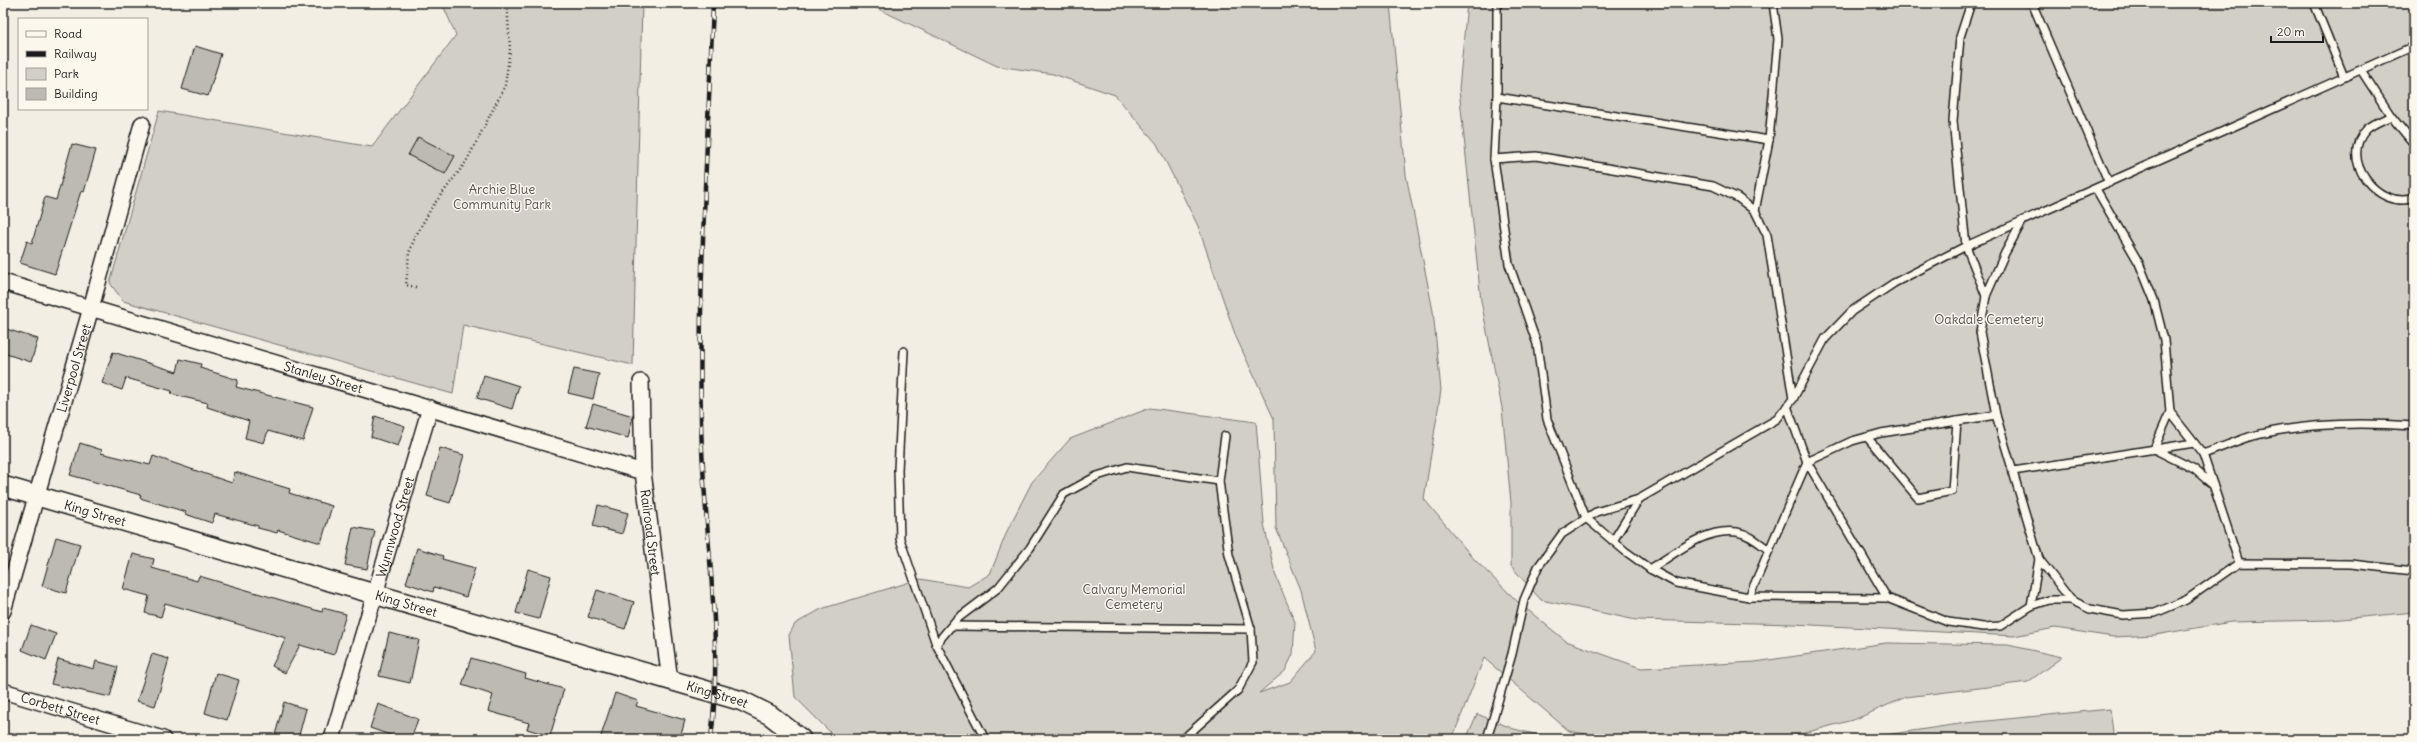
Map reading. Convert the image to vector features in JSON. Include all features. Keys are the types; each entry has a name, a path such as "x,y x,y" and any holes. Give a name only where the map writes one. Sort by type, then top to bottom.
{"street":[{"name":"Liverpool Street","path":"3,611 91,308 142,124"},
{"name":"Stanley Street","path":"3,282 643,472"},
{"name":"Railroad Street","path":"641,382 643,472 670,681"},
{"name":"Wynnwood Street","path":"332,739 430,408"},
{"name":"King Street","path":"3,486 752,705 793,731 802,739"},
{"name":"Corbett Street","path":"3,691 163,739"}],"lane":[{"path":"1497,3 1497,96 1494,159 1509,264 1537,344 1547,419 1586,518 1650,569 1676,583 1748,597 1887,598 1948,622 1983,627 2000,626 2031,606 2048,600 2071,600 2090,609 2123,615 2155,613 2186,600 2239,563 2351,564 2414,571"},
{"path":"1755,211 1769,140 1778,39 1773,3"},
{"path":"1971,3 1960,38 1953,121 1966,246 1986,296"},
{"path":"2032,3 2109,183"},
{"path":"2314,3 2344,78"},
{"path":"1487,739 1512,654 1520,615 1538,567 1562,534 1596,512 1639,499 1777,419 1793,399 1825,339 1852,310 1894,283 1966,246 2414,46"},
{"path":"2361,70 2391,116 2414,144"},
{"path":"1497,96 1769,140"},
{"path":"2391,116 2374,123 2366,130 2359,140 2356,150 2360,168 2366,181 2374,190 2389,198 2406,201 2414,198"},
{"path":"1494,159 1536,156 1713,186 1738,198 1755,211 1767,235 1793,399"},
{"path":"2096,188 2139,263 2154,300 2164,340 2170,412 2154,449"},
{"path":"2023,220 2005,253 1986,296 1980,332 1996,415 2039,559 2071,600"},
{"path":"904,351 898,470 900,539 936,644 985,739"},
{"path":"1787,406 1807,462 1887,598"},
{"path":"2170,412 2203,454 2239,563"},
{"path":"1748,597 1807,462 1852,441 1867,437 1996,415"},
{"path":"1867,437 1918,498 1952,491 1957,421"},
{"path":"2203,454 2250,437 2292,430 2338,426 2414,426"},
{"path":"1183,739 1238,690 1253,662 1251,629 1229,555 1219,481 1225,436"},
{"path":"2013,471 2194,443"},
{"path":"2154,449 2194,469 2213,485"},
{"path":"936,644 952,626 998,588 1030,548 1064,494 1097,476 1127,468 1219,481"},
{"path":"1613,541 1639,499"},
{"path":"1650,569 1710,533 1738,532 1752,538 1769,550"},
{"path":"2031,606 2039,559"},
{"path":"952,626 1251,629"}],"path":[{"path":"416,286 406,285 411,246 432,207 466,162 504,86 510,49 507,3"}],"green space":[{"name":"Archie Blue Community Park","path":"442,3 642,3 633,365 463,325 453,394 123,301 110,283 159,111 372,147 456,35"},
{"name":"Calvary Memorial Cemetery","path":"866,3 1390,3 1406,175 1433,311 1441,390 1424,499 1474,559 1518,602 1566,641 1641,668 1755,662 1886,643 2008,645 2062,657 2028,682 1906,697 1856,719 1782,739 1729,739 1686,736 1670,739 1611,739 1569,731 1484,658 1452,739 837,739 795,697 789,635 795,624 821,609 920,579 968,587 990,574 1008,529 1032,482 1070,439 1150,408 1256,422 1264,524 1275,574 1295,622 1293,654 1285,671 1259,693 1290,682 1316,651 1301,590 1276,528 1274,419 1236,337 1198,226 1157,144 1115,95 1053,74 997,66"},
{"name":"Oakdale Cemetery","path":"1467,3 2414,3 2414,612 2331,620 2231,622 2155,635 2113,637 2055,628 2014,636 1794,624 1636,620 1541,600 1511,566 1511,503 1502,408 1481,301 1459,89"},
{"path":"2110,709 2114,739 1858,739 1966,723"},
{"path":"1477,714 1514,729 1554,739 1466,739"}],"building":[{"path":"195,46 221,54 208,96 182,89"},
{"path":"418,137 455,156 445,174 408,155"},
{"path":"72,144 96,150 84,192 81,191 55,274 20,263 27,241 32,243 45,197 56,200"},
{"path":"3,328 38,339 31,362 3,353"},
{"path":"113,352 177,372 180,359 201,364 200,368 238,380 236,387 313,407 303,441 268,431 264,443 245,438 249,421 207,407 208,403 171,394 172,391 126,378 122,390 102,383"},
{"path":"574,369 599,374 593,399 568,393"},
{"path":"484,375 519,386 512,409 477,398"},
{"path":"593,404 633,416 628,438 586,426"},
{"path":"375,416 405,426 398,446 371,437"},
{"path":"80,443 102,450 101,453 150,465 153,456 232,483 235,472 290,489 289,493 332,506 321,543 278,530 277,533 258,528 258,526 215,514 212,523 185,514 186,512 140,498 141,495 70,475"},
{"path":"440,448 464,455 450,503 427,496"},
{"path":"598,505 628,513 622,534 593,526"},
{"path":"353,527 375,531 367,569 345,565"},
{"path":"56,537 80,544 66,593 42,586"},
{"path":"417,548 443,556 442,559 475,568 466,597 434,587 433,592 406,583"},
{"path":"133,554 154,559 152,568 197,581 199,576 322,612 323,608 346,614 334,655 300,645 285,673 272,666 286,638 165,603 161,617 145,613 149,596 123,589"},
{"path":"528,569 551,576 539,619 516,613"},
{"path":"597,590 634,602 625,629 588,617"},
{"path":"31,625 56,634 46,660 22,650"},
{"path":"389,633 419,640 410,683 379,676"},
{"path":"152,654 169,659 155,706 137,701"},
{"path":"471,658 526,674 525,678 564,689 550,736 527,729 529,723 488,711 493,695 462,685"},
{"path":"58,659 94,669 96,661 118,667 110,697 51,684"},
{"path":"216,673 239,680 227,720 205,713"},
{"path":"615,693 638,701 636,706 685,720 680,739 600,739"},
{"path":"284,702 306,709 298,739 274,739"},
{"path":"378,704 418,719 411,739 401,739 370,728"}],"railway":[{"path":"711,739 715,660 714,620 705,501 700,369 702,264 713,3"}]}
